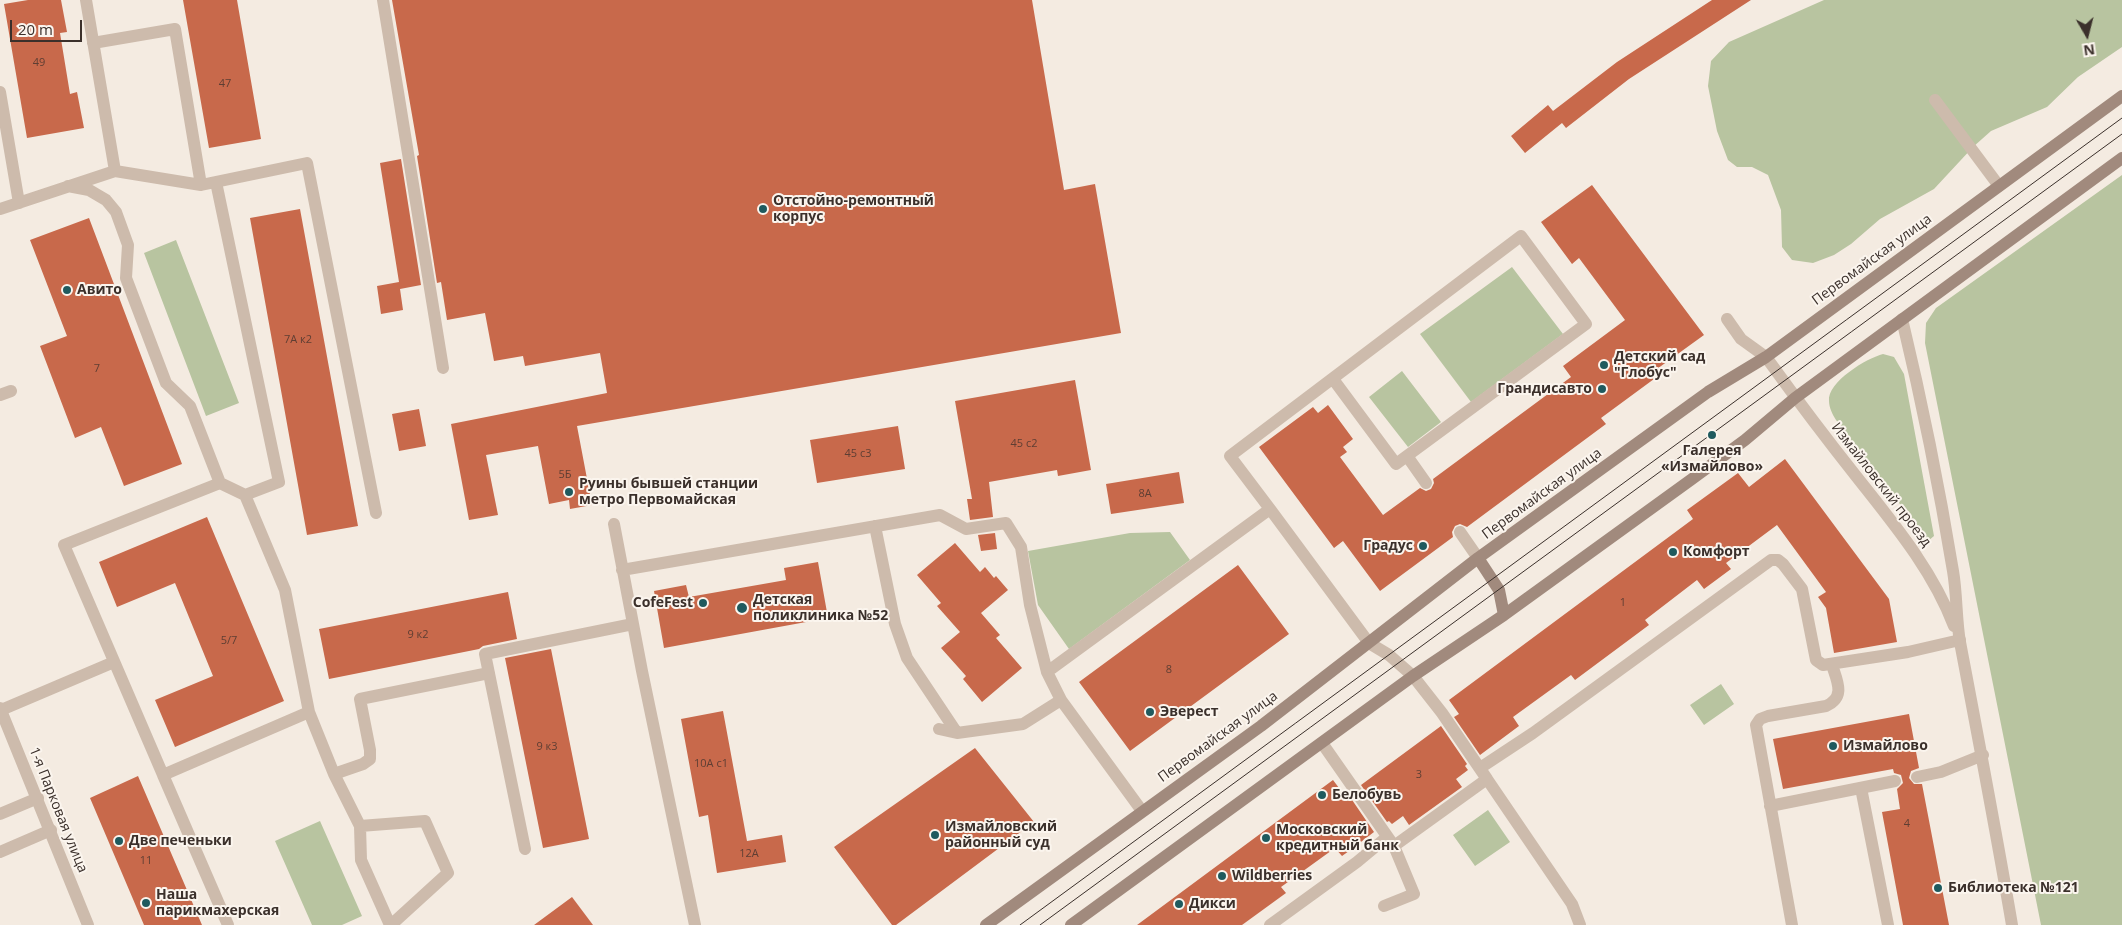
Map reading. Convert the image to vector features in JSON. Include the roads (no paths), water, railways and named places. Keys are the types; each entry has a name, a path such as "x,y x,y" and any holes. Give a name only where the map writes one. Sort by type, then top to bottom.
{"main road":[{"name":"Первомайская улица","path":"986,925 1260,726 1478,558 1708,392 1766,357 2122,96"},
{"path":"1071,925 1413,676 1504,615 1746,440 1795,398 2122,158"},
{"path":"1478,558 1500,590 1504,615"}],"street":[{"path":"86,0 116,171"},
{"path":"383,0 444,368"},
{"path":"93,43 175,29 201,185"},
{"path":"0,92 19,202"},
{"path":"1935,100 1999,186"},
{"path":"0,209 116,171 201,185 307,163 376,514"},
{"path":"216,182 279,482 244,495"},
{"path":"68,186 89,190 106,200 116,212 128,245 126,278 166,383 190,406 220,483 244,495 285,590 309,712 334,774 360,826 361,860 391,925 448,873 425,821 360,826"},
{"path":"1333,379 1396,464 1586,324 1521,236 1230,456 1369,643 1389,655 1413,676 1484,773 1572,904 1580,925"},
{"name":"Измайловский проезд","path":"1727,319 1741,339 1766,357 1795,398 1914,549 1935,583 1960,640"},
{"name":"Измайловский проезд","path":"1902,319 1917,381 1954,573 1960,640 1983,755 2012,925"},
{"path":"1407,456 1426,483"},
{"path":"220,483 64,545 228,925"},
{"path":"1047,672 1270,509"},
{"path":"622,570 940,515 966,529 1006,523 1021,547 1030,604 1047,672 1061,700 1142,811"},
{"path":"614,524 692,924"},
{"path":"875,526 895,624 907,658 957,733"},
{"path":"1460,532 1478,558"},
{"path":"1270,925 1357,862 1391,842 1484,773 1537,730 1771,560 1778,560 1783,564 1802,589 1816,660 1823,665 1908,652 1960,640"},
{"path":"525,849 485,654 633,624"},
{"path":"0,709 114,662"},
{"path":"1792,925 1756,725 1760,719 1768,716 1826,706 1834,702 1839,687 1832,665"},
{"path":"334,774 363,764 370,759 360,699 489,673"},
{"path":"939,729 957,733 1023,724 1061,700"},
{"name":"1-я Парковая улица","path":"0,709 38,798 88,925"},
{"path":"163,775 309,712"},
{"path":"1322,743 1391,842 1414,894 1384,906"},
{"path":"1917,777 1941,772 1983,755"},
{"path":"1770,806 1895,781"},
{"path":"1861,788 1888,925"},
{"path":"0,814 38,798"},
{"path":"0,852 51,830"}],"tram line":[{"path":"1020,925 2122,118"},
{"path":"1040,925 2122,134"}],"place":[{"name":"Отстойно-ремонтный корпус","path":"763,209"},
{"name":"Авито","path":"67,290"},
{"name":"Детский сад \"Глобус\"","path":"1604,365"},
{"name":"Грандисавто","path":"1602,389"},
{"name":"Галерея «Измайлово»","path":"1712,435"},
{"name":"Руины бывшей станции метро Первомайская","path":"569,492"},
{"name":"Градус","path":"1423,546"},
{"name":"Комфорт","path":"1673,552"},
{"name":"CofeFest","path":"703,603"},
{"name":"Детская поликлиника №52","path":"742,608"},
{"name":"Эверест","path":"1150,712"},
{"name":"Измайлово","path":"1833,746"},
{"name":"Белобувь","path":"1322,795"},
{"name":"Измайловский районный суд","path":"935,835"},
{"name":"Московский кредитный банк","path":"1266,838"},
{"name":"Две печеньки","path":"119,841"},
{"name":"Wildberries","path":"1222,876"},
{"name":"Библиотека №121","path":"1938,888"},
{"name":"Наша парикмахерская","path":"146,903"},
{"name":"Дикси","path":"1179,904"}]}
